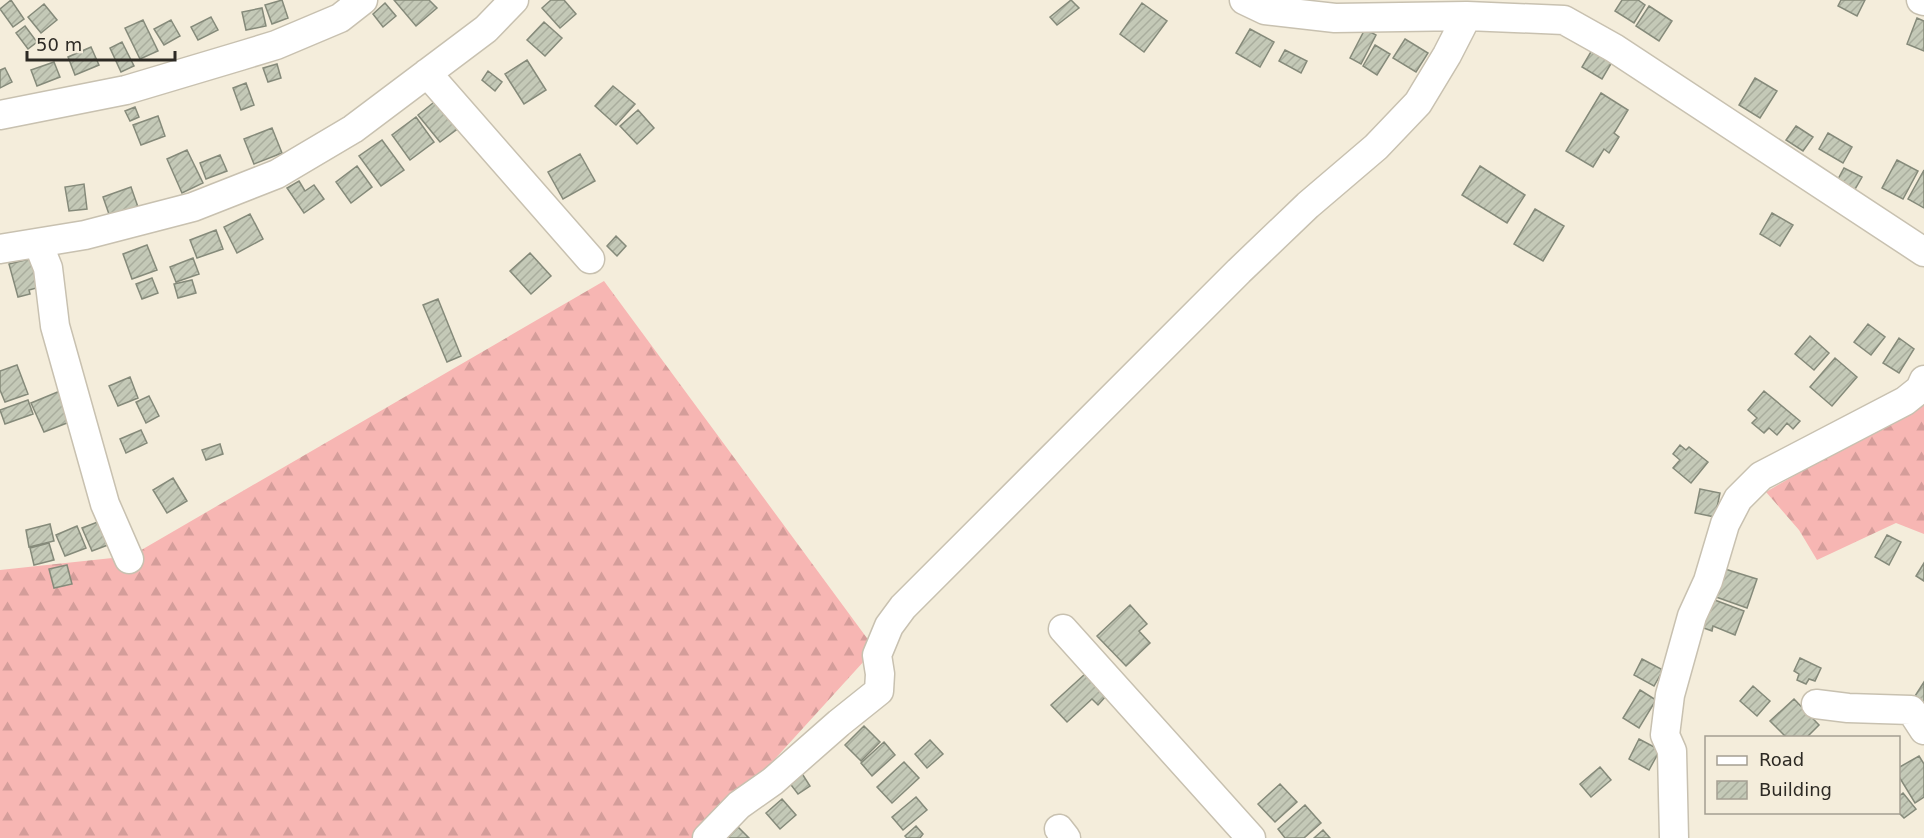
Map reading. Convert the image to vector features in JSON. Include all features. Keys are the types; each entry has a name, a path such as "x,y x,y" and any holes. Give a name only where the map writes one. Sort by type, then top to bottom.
{"street":[{"path":"0,115 126,90 240,57 276,45 340,18 363,0"},
{"path":"0,249 85,235 192,207 277,174 353,129 486,29 514,0"},
{"path":"1244,0 1265,10 1335,18 1467,16 1569,10 1614,48 1924,252"},
{"path":"707,838 740,805 773,781 879,691 880,674 877,655 890,626 903,607 1239,271 1308,205 1376,147 1418,103 1467,16"},
{"path":"427,73 590,259"},
{"path":"38,243 48,268 55,326 105,504 129,559"},
{"path":"1674,838 1672,751 1657,737 1668,725 1670,695 1692,616 1708,581 1725,524 1738,499 1761,476 1905,401 1920,389 1924,380"},
{"path":"1064,628 1251,838"},
{"path":"1816,705 1911,710 1924,730"}],"green space":[{"path":"604,281 875,649 703,838 0,838 0,570 131,556"},
{"path":"1924,405 1924,534 1896,523 1817,560 1799,530 1766,492 1890,420"}],"building":[{"path":"11,0 24,19 13,27 0,9"},
{"path":"282,0 288,18 272,24 265,5"},
{"path":"394,0 429,0 437,8 416,26"},
{"path":"551,0 564,0 576,14 560,28 542,8"},
{"path":"1071,0 1079,8 1057,25 1050,17"},
{"path":"1622,0 1638,0 1645,5 1634,23 1615,11"},
{"path":"1841,0 1865,0 1857,16 1838,6"},
{"path":"385,3 396,16 383,27 373,14"},
{"path":"1142,3 1167,21 1144,52 1120,34"},
{"path":"44,4 57,20 41,33 28,17"},
{"path":"1649,6 1672,21 1659,41 1636,26"},
{"path":"262,8 266,26 246,30 242,12"},
{"path":"211,17 218,30 198,40 191,27"},
{"path":"1917,18 1924,21 1924,51 1907,44"},
{"path":"143,20 158,51 140,59 125,28"},
{"path":"171,20 180,36 164,45 154,29"},
{"path":"544,22 562,38 545,56 527,40"},
{"path":"25,26 37,42 28,49 16,33"},
{"path":"1250,29 1274,42 1260,67 1236,53"},
{"path":"1365,29 1376,35 1361,64 1350,58"},
{"path":"1405,39 1428,53 1416,72 1393,58"},
{"path":"122,42 134,66 121,72 110,48"},
{"path":"1375,45 1390,54 1377,75 1363,66"},
{"path":"91,47 99,65 75,75 68,57"},
{"path":"1285,50 1307,61 1301,73 1279,61"},
{"path":"1592,50 1612,62 1602,79 1582,67"},
{"path":"527,60 546,90 524,104 505,74"},
{"path":"54,62 60,77 37,86 31,70"},
{"path":"277,64 281,78 268,82 263,68"},
{"path":"5,68 12,82 0,88 0,70"},
{"path":"488,71 502,82 495,91 482,80"},
{"path":"1755,78 1777,91 1760,118 1739,105"},
{"path":"246,83 254,105 241,110 233,88"},
{"path":"613,86 635,104 616,125 595,106"},
{"path":"1601,93 1628,110 1614,133 1619,137 1609,153 1604,149 1593,167 1566,151"},
{"path":"438,99 460,127 440,142 418,115"},
{"path":"135,107 139,117 130,121 125,111"},
{"path":"638,110 654,128 637,144 620,126"},
{"path":"158,116 165,136 141,145 133,125"},
{"path":"416,117 434,142 410,160 392,135"},
{"path":"1796,126 1813,137 1803,151 1786,140"},
{"path":"272,128 282,153 254,164 244,139"},
{"path":"1828,133 1852,147 1843,163 1819,149"},
{"path":"382,140 404,170 381,186 359,156"},
{"path":"187,150 203,183 182,193 167,159"},
{"path":"580,154 595,181 563,199 548,172"},
{"path":"220,155 227,171 206,179 200,163"},
{"path":"1897,160 1918,171 1903,199 1882,188"},
{"path":"357,166 372,187 351,203 336,182"},
{"path":"1480,166 1525,195 1507,223 1462,195"},
{"path":"1844,168 1862,177 1854,191 1837,181"},
{"path":"1924,170 1924,208 1908,199"},
{"path":"299,181 305,191 314,185 324,199 304,213 287,188"},
{"path":"84,184 87,209 69,211 65,187"},
{"path":"131,187 138,207 110,217 103,197"},
{"path":"1535,209 1564,226 1543,261 1514,244"},
{"path":"1772,213 1793,225 1780,246 1760,234"},
{"path":"250,214 263,239 237,253 224,227"},
{"path":"216,230 223,249 197,258 190,240"},
{"path":"616,236 626,246 617,256 607,246"},
{"path":"147,245 157,270 132,279 123,254"},
{"path":"530,253 551,276 531,294 510,271"},
{"path":"33,258 40,287 29,290 30,294 18,297 9,264"},
{"path":"193,258 199,274 176,282 170,267"},
{"path":"152,278 158,293 142,299 136,284"},
{"path":"192,280 196,293 178,298 174,284"},
{"path":"438,299 461,356 447,362 423,305"},
{"path":"1868,324 1885,337 1871,355 1854,342"},
{"path":"1810,336 1829,353 1814,370 1795,354"},
{"path":"1899,338 1914,349 1899,373 1883,363"},
{"path":"1835,358 1857,377 1832,406 1810,387"},
{"path":"17,365 28,394 5,402 0,390 0,371"},
{"path":"130,377 138,398 118,406 109,386"},
{"path":"60,391 72,421 44,432 31,403"},
{"path":"1764,391 1800,421 1793,429 1787,423 1777,435 1769,428 1764,433 1752,423 1757,418 1748,410"},
{"path":"149,396 159,416 146,423 136,402"},
{"path":"28,400 33,414 5,424 0,410"},
{"path":"141,430 147,443 126,453 120,439"},
{"path":"220,444 223,454 206,460 202,450"},
{"path":"1680,445 1686,450 1689,447 1708,462 1691,483 1673,468 1680,460 1673,454"},
{"path":"173,478 187,501 167,513 153,490"},
{"path":"1700,489 1720,493 1715,517 1695,513"},
{"path":"103,520 113,543 92,551 82,528"},
{"path":"50,524 54,541 29,547 26,530"},
{"path":"77,526 86,548 65,556 56,535"},
{"path":"1887,535 1901,542 1889,565 1875,557"},
{"path":"49,543 54,560 34,565 30,548"},
{"path":"1924,563 1924,581 1916,576"},
{"path":"67,565 72,584 54,588 49,569"},
{"path":"1725,569 1757,579 1747,608 1716,597"},
{"path":"1712,599 1744,611 1735,635 1713,626 1712,631 1701,627"},
{"path":"1130,605 1147,624 1139,631 1150,643 1126,666 1097,636"},
{"path":"1800,658 1821,668 1815,681 1809,679 1806,684 1797,680 1799,674 1794,671"},
{"path":"1642,659 1663,670 1654,686 1634,675"},
{"path":"1085,674 1106,696 1098,705 1092,699 1067,722 1051,705"},
{"path":"1924,682 1924,702 1915,696"},
{"path":"1753,686 1770,701 1757,716 1740,701"},
{"path":"1640,690 1656,700 1639,728 1623,718"},
{"path":"1794,699 1819,725 1808,736 1785,736 1770,721"},
{"path":"864,726 880,742 861,761 845,745"},
{"path":"1639,739 1660,750 1649,770 1629,759"},
{"path":"930,740 943,754 927,768 915,754"},
{"path":"884,742 895,755 872,776 861,763"},
{"path":"1919,756 1924,764 1924,797 1915,803 1900,778 1900,767"},
{"path":"904,762 919,778 892,803 877,787"},
{"path":"1600,767 1611,780 1591,797 1580,784"},
{"path":"801,772 810,786 798,794 788,781"},
{"path":"1280,784 1297,802 1275,822 1258,804"},
{"path":"1903,793 1916,809 1904,818 1900,814 1900,795"},
{"path":"916,797 927,810 903,830 892,817"},
{"path":"782,799 796,815 780,829 766,813"},
{"path":"1305,805 1321,823 1304,838 1285,838 1278,829"},
{"path":"732,821 749,838 715,838"},
{"path":"916,826 923,834 920,838 907,838 905,836"},
{"path":"1323,830 1330,838 1314,838"}]}
